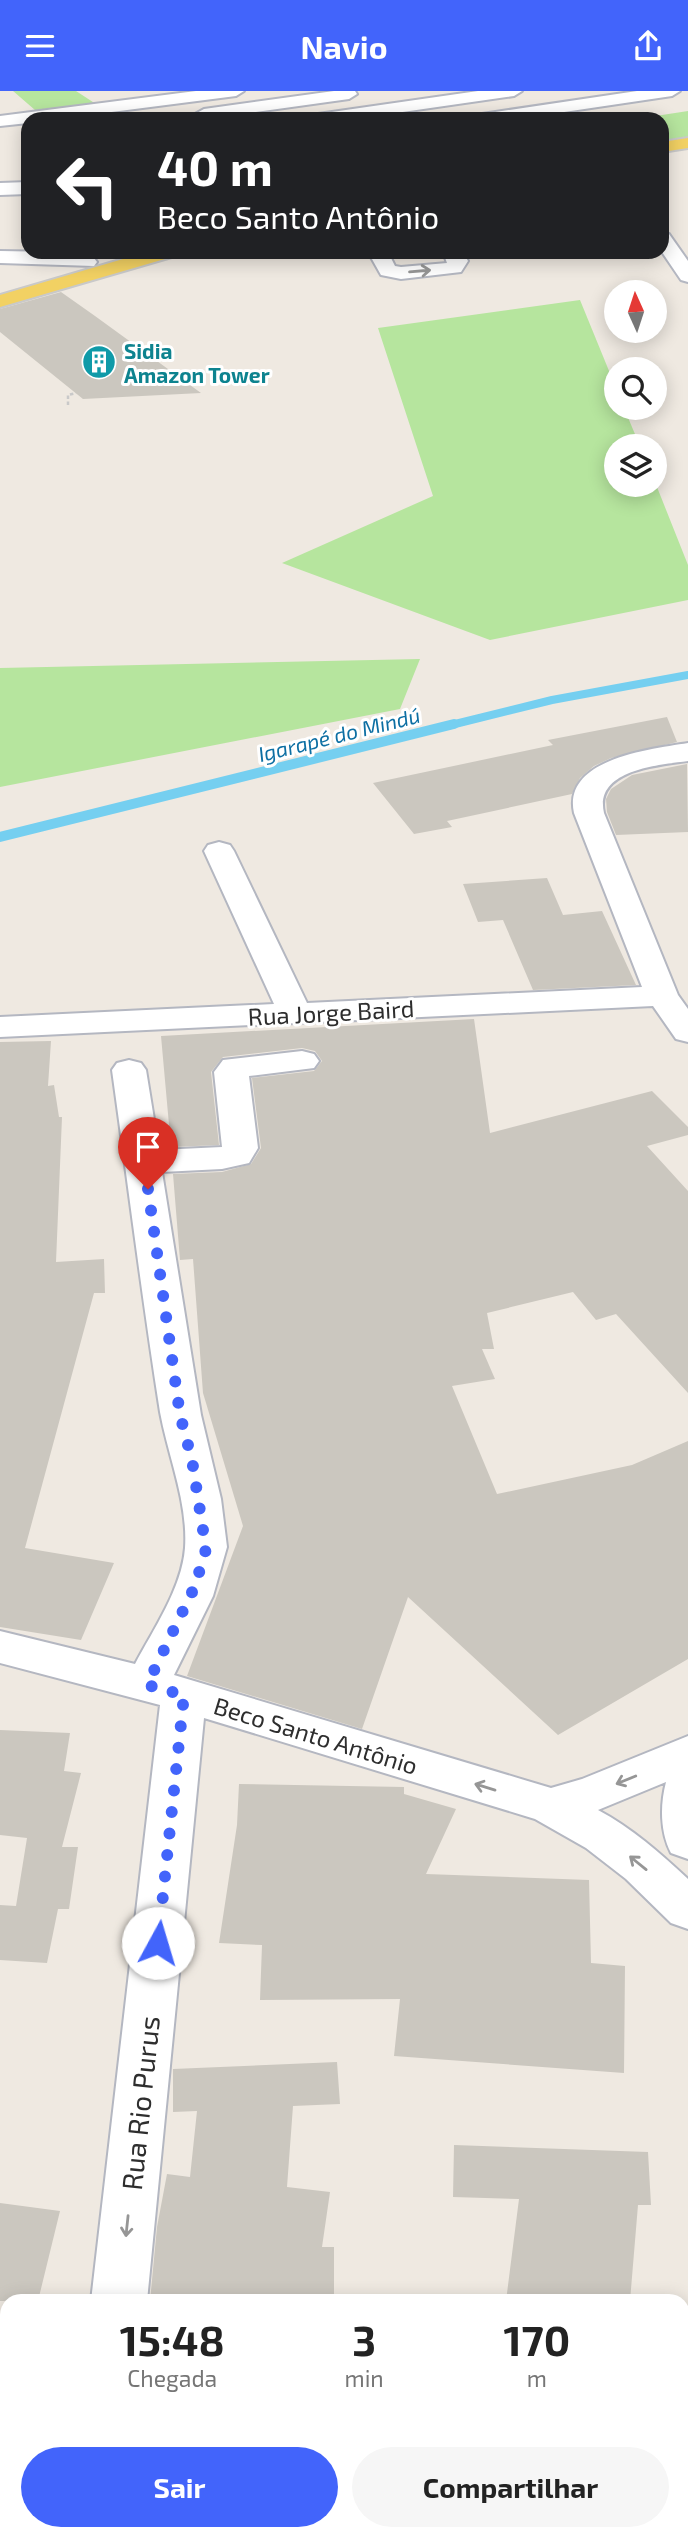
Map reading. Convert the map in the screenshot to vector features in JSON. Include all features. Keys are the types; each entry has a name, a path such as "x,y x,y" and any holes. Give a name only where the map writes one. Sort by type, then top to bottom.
{"main road":[{"path":"669,146 688,143"},
{"path":"669,155 688,153"},
{"path":"0,286 98,259"},
{"path":"0,301 144,259"}],"street":[{"path":"86,91 118,112"},
{"path":"82,112 236,91"},
{"path":"220,112 369,91 402,107"},
{"path":"367,112 514,91"},
{"path":"528,112 672,91"},
{"path":"15,98 32,112"},
{"path":"0,121 21,119"},
{"path":"0,189 21,188"},
{"path":"669,248 688,276"},
{"path":"0,257 21,257"},
{"path":"62,259 87,262"},
{"path":"382,259 388,271 401,273 454,268 457,259"},
{"path":"688,752 639,761 595,780 586,795 589,813 663,996 688,1032"},
{"path":"219,851 295,1013"},
{"name":"Rua Jorge Baird","path":"0,1027 663,996"},
{"path":"144,1161 222,1159 236,1155 240,1148 231,1072 235,1066 302,1061"},
{"name":"Rua Rio Purus","path":"120,2294 166,1690 206,1549 192,1460 180,1415 129,1070"},
{"name":"Beco Santo Antônio","path":"0,1647 166,1690 551,1806 603,1835 643,1866 688,1909"},
{"path":"551,1806 595,1793 688,1753"},
{"path":"688,1784 688,1840"}],"path":[{"path":"68,405 68,395 76,393"}],"green space":[{"path":"13,91 76,91 99,106 75,110 35,110"},
{"path":"688,111 688,138 669,141 669,114"},
{"path":"580,300 604,359 604,420 629,420 635,434 604,434 604,497 661,497 688,565 688,600 490,640 282,563 433,496 378,328"},
{"path":"420,659 400,709 0,787 0,668"}],"building":[{"name":"Sidia Amazon Tower","path":"61,292 201,393 83,399 0,332 0,309"},
{"path":"667,717 677,742 611,758 594,766 580,778 572,794 447,821 452,827 414,834 373,783 553,745 548,740"},
{"path":"687,764 688,832 616,835 607,812 606,799 611,789 632,775"},
{"path":"547,878 563,915 602,911 636,985 533,990 503,920 478,922 463,884"},
{"path":"474,1019 490,1133 652,1091 688,1127 688,1135 647,1146 688,1191 688,1393 616,1314 596,1320 573,1292 487,1313 494,1349 482,1349 495,1379 452,1386 497,1494 632,1465 688,1441 688,1659 558,1735 408,1597 362,1729 187,1676 243,1526 203,1393 193,1259 180,1260 173,1174 222,1172 251,1164 261,1148 252,1078 314,1071 322,1061 315,1051 302,1048 223,1057 211,1072 219,1145 171,1147 161,1036"},
{"path":"51,1041 48,1086 54,1085 59,1117 62,1117 56,1262 104,1259 105,1293 94,1293 25,1548 114,1563 81,1640 0,1627 0,1042"},
{"path":"0,1730 70,1733 64,1771 81,1773 62,1847 78,1847 69,1909 58,1909 47,1963 0,1960 0,1905 16,1906 27,1838 0,1835"},
{"path":"239,1784 404,1787 404,1794 456,1809 426,1874 589,1880 591,1963 625,1966 624,2073 394,2056 400,1999 260,2000 262,1945 219,1943 237,1825"},
{"path":"337,2062 340,2104 293,2106 287,2187 330,2192 322,2247 334,2247 334,2294 151,2294 157,2227 167,2174 190,2177 197,2111 173,2112 173,2069"},
{"path":"454,2145 648,2152 651,2205 638,2205 631,2294 507,2294 519,2199 453,2197"},
{"path":"0,2203 60,2211 40,2294 0,2294"}],"waterway":[{"name":"Igarapé do Mindú","path":"447,726 552,700 688,675"},
{"name":"Igarapé do Mindú","path":"0,837 454,724"}],"place":[{"name":"Sidia Amazon Tower","path":"99,362"}],"route":[{"path":"148,1189 180,1415 192,1460 206,1549 195,1586 147,1685 184,1695 158,1943"}]}
